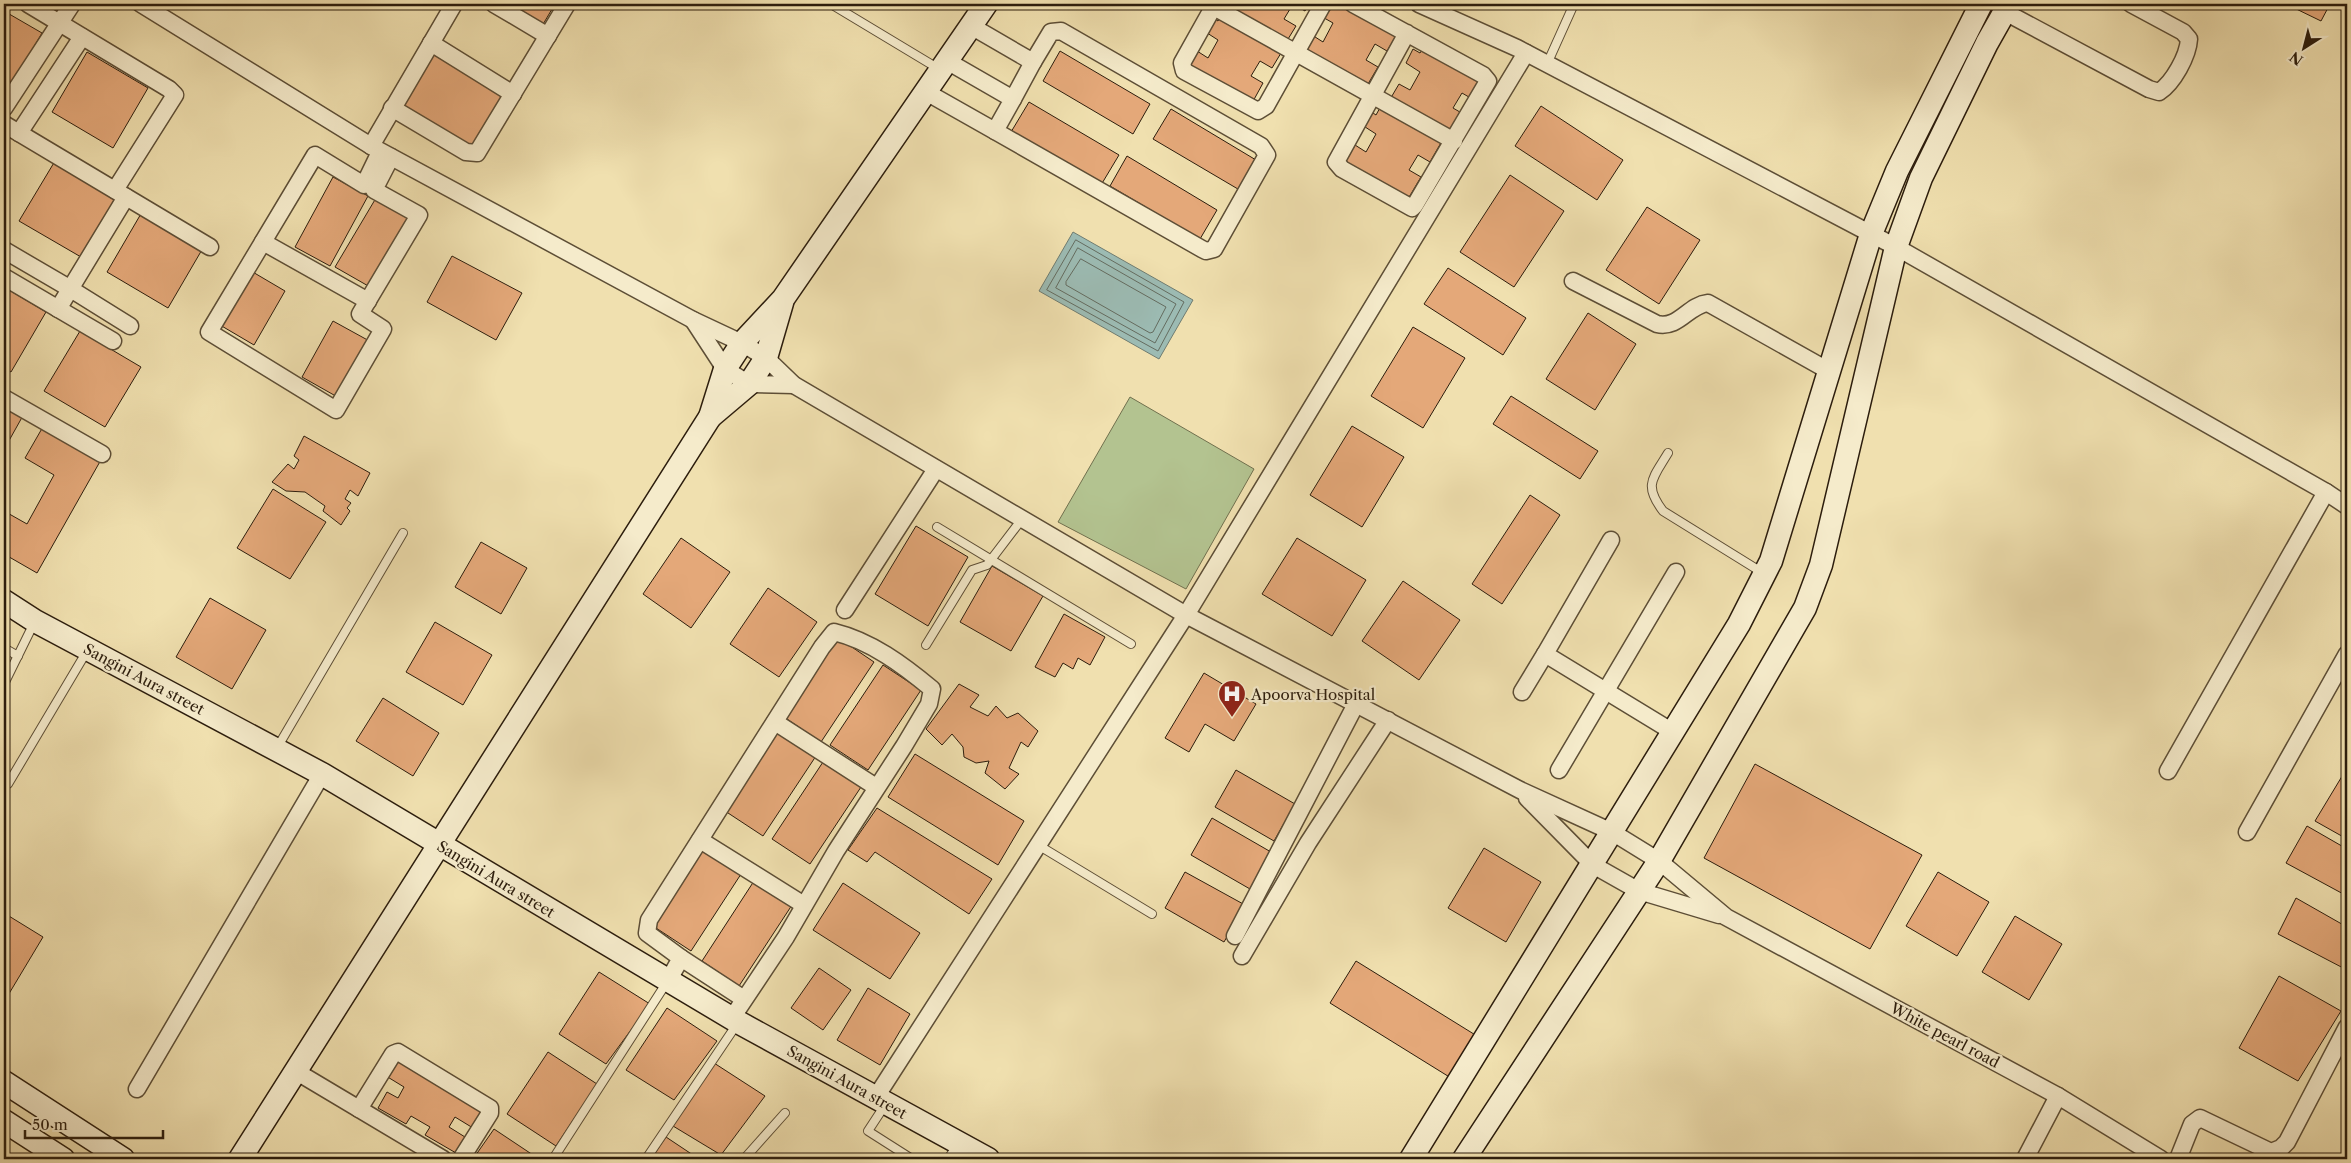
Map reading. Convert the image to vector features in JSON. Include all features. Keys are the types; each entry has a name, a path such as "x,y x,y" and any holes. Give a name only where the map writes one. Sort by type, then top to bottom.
{"street":[{"path":"28,4 175,95 58,309"},
{"path":"4,108 72,4"},
{"path":"141,4 381,152 693,320 742,342 766,358 794,385 1186,615 1520,790 1612,832 1659,861 1726,917"},
{"path":"376,174 364,185 315,155 209,332 336,410 383,329 360,314 419,215 374,190 392,108 454,4"},
{"path":"494,4 548,36"},
{"path":"392,108 466,152 474,154 479,151 567,4"},
{"path":"240,1159 297,1072 710,417 725,368 742,342 784,299 986,4"},
{"path":"1323,4 1296,52 1266,106 1261,110 1183,69 1182,63 1214,5 1296,52 1454,141"},
{"path":"1353,4 1407,33 1487,78 1487,85 1414,208 1342,169 1336,162 1336,158 1407,33"},
{"path":"1420,4 1526,53 1872,234 2326,492 2347,506"},
{"path":"1411,1159 1739,624 1771,561 1872,234 1897,171 1981,4"},
{"path":"1464,1159 1659,861 1805,608 1821,565 1896,247 1921,178 2007,8 2149,89 2159,92 2167,87 2188,48 2189,39 2183,32 2131,4"},
{"path":"971,26 1033,62"},
{"path":"926,92 1206,251 1214,248 1267,155 1261,146 1061,31 1050,32 995,131"},
{"path":"19,133 82,37"},
{"path":"431,43 513,94"},
{"path":"881,1100 1038,844 1186,615 1526,53"},
{"path":"944,65 1013,100"},
{"path":"4,124 210,247"},
{"path":"263,242 368,301"},
{"path":"4,250 130,326"},
{"path":"4,277 113,341"},
{"path":"1573,281 1657,324 1665,326 1676,323 1699,304 1708,303 1829,371"},
{"path":"710,417 749,384 766,358 784,299"},
{"path":"693,320 725,368 749,384 794,385"},
{"path":"4,398 102,454"},
{"path":"845,610 936,469"},
{"path":"2168,771 2326,492"},
{"path":"1522,692 1610,540"},
{"path":"1559,770 1676,572"},
{"name":"Sangini Aura street","path":"4,601 35,621 322,774 668,981 881,1100 954,1151 988,1159"},
{"path":"735,1020 744,998 786,937 876,787 904,746 929,704 932,689 908,669 854,637 834,632 649,920 647,933 744,998"},
{"path":"1545,654 1673,732"},
{"path":"2247,832 2347,654"},
{"path":"1235,936 1356,704"},
{"path":"1242,956 1308,843 1388,720"},
{"path":"775,722 876,787"},
{"path":"137,1089 322,774"},
{"path":"1520,790 1593,865 1639,891 1726,917"},
{"path":"700,840 804,905"},
{"name":"White pearl road","path":"1726,917 2058,1096 2161,1159"},
{"path":"668,981 682,958"},
{"path":"2178,1159 2192,1124 2200,1118 2272,1152 2281,1148 2287,1142 2347,1027"},
{"path":"359,1109 392,1054 398,1052 490,1108 490,1113 461,1159"},
{"path":"297,1072 443,1159"},
{"path":"4,1082 123,1159"},
{"path":"2025,1159 2058,1096"},
{"path":"4,1121 63,1159"}],"lane":[{"path":"831,4 944,65"},
{"path":"1547,64 1574,4"},
{"path":"1668,453 1652,479 1652,497 1663,511 1764,574"},
{"path":"926,645 972,570 987,565 992,560 1022,519"},
{"path":"936,527 1131,644"},
{"path":"276,750 403,534"},
{"path":"4,684 35,621"},
{"path":"4,648 18,656"},
{"path":"8,784 88,649"},
{"path":"1038,844 1152,914"},
{"path":"553,1159 668,981"},
{"path":"646,1159 735,1020"},
{"path":"881,1100 868,1131 912,1159"},
{"path":"744,1159 785,1113"}],"green space":[{"path":"1130,397 1254,469 1186,589 1058,522"}],"water":[{"path":"1073,232 1193,300 1159,359 1039,291"}],"building":[{"path":"504,4 555,4 542,26"},
{"path":"1225,4 1293,4 1284,19 1296,26 1285,44 1222,9"},
{"path":"1293,4 1309,4 1305,11"},
{"path":"1325,4 1351,4 1399,31 1387,51 1375,44 1366,60 1378,67 1365,89 1302,53 1312,35 1323,42 1333,23 1319,15"},
{"path":"2286,4 2330,4 2321,21"},
{"path":"4,11 42,33 7,93 4,92"},
{"path":"1212,17 1218,21 1220,18 1281,53 1272,68 1260,61 1251,76 1263,83 1251,105 1187,69 1197,51 1208,58 1218,40 1204,31"},
{"path":"1425,45 1486,79 1474,100 1462,93 1453,108 1465,115 1452,137 1389,101 1399,84 1410,90 1420,72 1406,63 1413,49 1420,53"},
{"path":"1060,51 1150,104 1133,134 1043,81"},
{"path":"87,52 148,88 113,148 52,112"},
{"path":"429,52 505,96 475,149 399,105"},
{"path":"1029,102 1119,155 1101,185 1011,132"},
{"path":"1381,106 1442,141 1430,162 1418,155 1409,170 1421,177 1408,199 1345,163 1355,145 1366,152 1376,134 1362,125 1370,111 1376,115"},
{"path":"1541,106 1623,160 1597,200 1515,146"},
{"path":"1171,109 1261,163 1243,192 1153,139"},
{"path":"1127,156 1217,210 1200,239 1110,186"},
{"path":"55,161 116,197 81,257 19,221"},
{"path":"1510,175 1564,211 1514,287 1460,252"},
{"path":"333,177 368,196 330,266 295,247"},
{"path":"376,198 410,219 370,287 335,267"},
{"path":"1647,207 1700,240 1659,304 1606,270"},
{"path":"142,212 203,248 168,308 107,272"},
{"path":"452,256 522,293 496,340 427,302"},
{"path":"1448,268 1526,318 1503,355 1424,304"},
{"path":"251,271 285,291 254,345 220,325"},
{"path":"4,287 46,312 11,372 4,368"},
{"path":"1588,313 1636,344 1595,410 1546,379"},
{"path":"333,321 373,343 341,399 302,377"},
{"path":"1413,327 1465,358 1423,428 1371,396"},
{"path":"80,331 141,367 105,427 44,391"},
{"path":"1511,396 1598,451 1580,479 1493,424"},
{"path":"4,400 25,412 6,446 4,445"},
{"path":"44,425 102,458 37,573 4,554 4,511 27,524 54,475 25,458"},
{"path":"1352,426 1404,457 1362,527 1310,495"},
{"path":"304,436 370,473 358,496 350,490 345,499 351,503 347,508 350,511 341,525 323,511 325,506 305,492 286,491 272,482 288,464 294,469 299,460 294,456"},
{"path":"273,489 326,522 290,579 237,548"},
{"path":"1530,495 1560,515 1502,604 1472,584"},
{"path":"916,526 968,557 928,626 875,594"},
{"path":"681,538 730,572 691,628 643,594"},
{"path":"1297,538 1366,580 1332,636 1262,594"},
{"path":"481,542 527,568 501,614 455,587"},
{"path":"992,566 1043,596 1011,651 960,622"},
{"path":"1403,581 1460,620 1419,680 1362,641"},
{"path":"768,588 817,622 779,677 730,644"},
{"path":"210,598 266,630 232,689 176,657"},
{"path":"1064,614 1105,637 1090,665 1078,658 1073,669 1063,663 1055,677 1035,667"},
{"path":"435,622 492,655 463,705 406,672"},
{"path":"837,637 874,662 821,742 784,717"},
{"path":"883,665 921,690 868,770 830,745"},
{"path":"1204,673 1256,704 1234,741 1205,724 1189,752 1165,738"},
{"path":"959,684 979,695 970,707 988,716 996,706 1007,718 1018,713 1038,731 1028,747 1021,742 1009,768 1019,774 1005,789 985,773 989,761 976,763 964,757 963,747 952,734 942,745 926,729"},
{"path":"383,698 439,733 413,776 356,741"},
{"path":"778,731 816,756 763,836 725,811"},
{"path":"915,754 1024,821 998,865 888,797"},
{"path":"825,759 863,784 810,864 772,839"},
{"path":"1755,764 1922,855 1870,949 1704,858"},
{"path":"2347,768 2347,839 2315,821"},
{"path":"1236,770 1295,804 1274,841 1215,807"},
{"path":"877,808 992,879 969,914 875,852 867,862 848,850"},
{"path":"1212,818 1271,852 1250,889 1191,855"},
{"path":"2307,826 2347,849 2347,896 2286,863"},
{"path":"706,846 743,871 691,951 653,926"},
{"path":"1484,848 1541,882 1506,942 1448,908"},
{"path":"1185,872 1245,905 1224,942 1165,908"},
{"path":"1938,872 1989,902 1957,956 1906,926"},
{"path":"754,881 792,905 739,986 702,961"},
{"path":"843,883 920,933 890,979 813,930"},
{"path":"2296,898 2347,927 2347,970 2278,934"},
{"path":"4,913 43,937 4,1002"},
{"path":"2015,916 2062,944 2029,1000 1982,972"},
{"path":"1356,961 1477,1036 1451,1078 1330,1003"},
{"path":"819,968 851,990 823,1030 791,1008"},
{"path":"599,972 650,1004 606,1064 559,1034"},
{"path":"2279,976 2341,1011 2298,1081 2239,1048"},
{"path":"868,988 910,1014 880,1065 837,1040"},
{"path":"667,1008 717,1041 674,1100 626,1070"},
{"path":"548,1052 597,1084 556,1146 507,1114"},
{"path":"397,1056 485,1107 473,1128 455,1117 449,1127 465,1137 456,1153 425,1135 430,1127 411,1116 406,1124 378,1108 387,1092 398,1098 404,1087 386,1076"},
{"path":"714,1063 765,1096 721,1155 673,1126"},
{"path":"494,1129 539,1159 473,1159"},
{"path":"666,1137 699,1159 651,1159"}],"place":[{"name":"Apoorva Hospital","path":"1232,718"}]}
